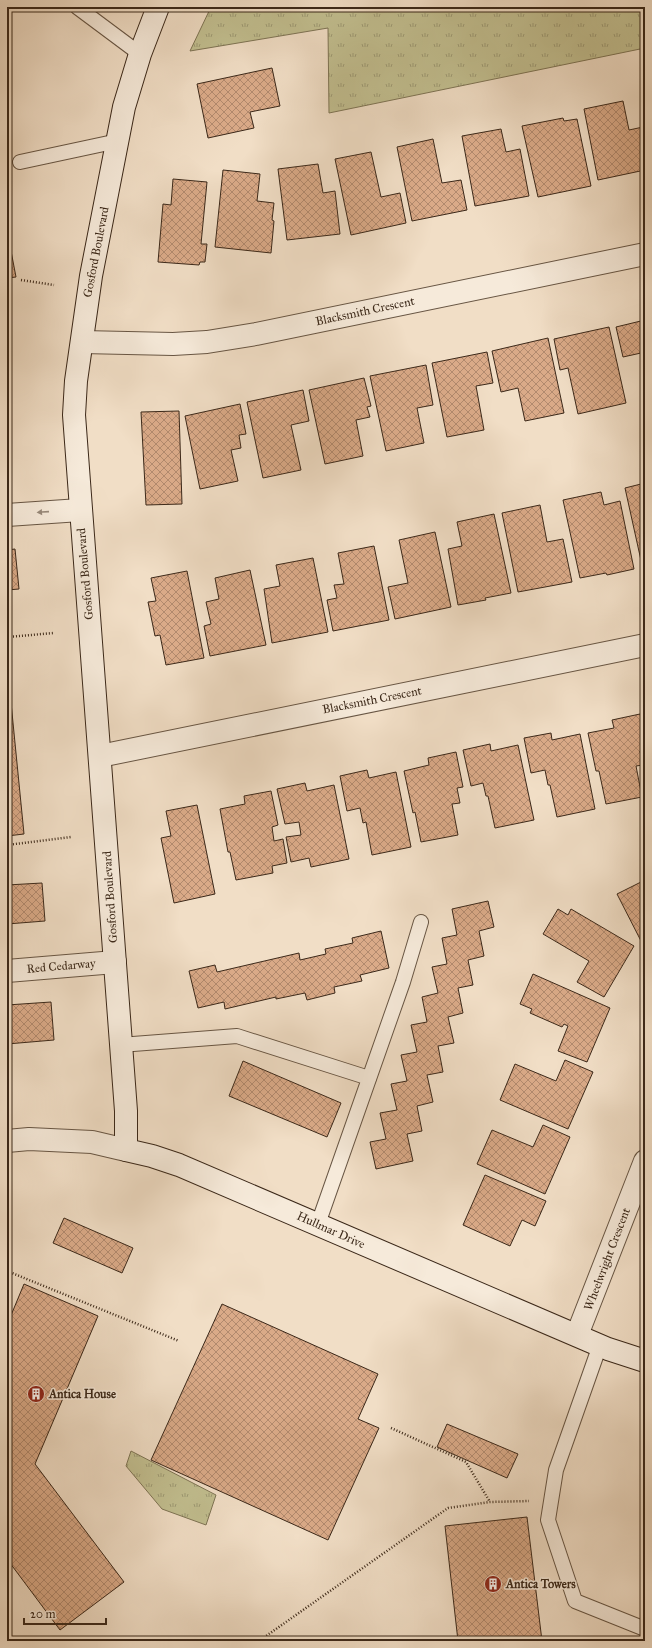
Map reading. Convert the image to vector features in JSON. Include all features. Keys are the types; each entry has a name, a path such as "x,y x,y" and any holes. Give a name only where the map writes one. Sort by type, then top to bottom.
{"street":[{"name":"Gosford Boulevard","path":"126,1150 126,1111 74,414 76,381 91,276 124,107 140,54 158,7"},
{"name":"Blacksmith Crescent","path":"82,342 173,344 207,342 256,334 645,254"},
{"path":"7,515 80,510"},
{"name":"Blacksmith Crescent","path":"100,756 645,645"},
{"name":"Red Cedarway","path":"7,971 115,962"},
{"name":"Hullmar Drive","path":"7,1141 30,1139 92,1142 152,1156 179,1165 600,1345 645,1361"},
{"name":"Wheelwright Crescent","path":"577,1335 645,1161"}],"lane":[{"path":"77,7 140,54"},
{"path":"20,162 118,141"},
{"path":"318,1224 403,982 422,922"},
{"path":"120,1045 237,1036 369,1078"},
{"path":"600,1345 556,1470 548,1520 575,1602 645,1629"}],"path":[{"path":"21,280 54,285"},
{"path":"7,637 54,633"},
{"path":"7,845 71,837"},
{"path":"7,1271 179,1341"},
{"path":"390,1428 466,1462 490,1502"},
{"path":"259,1641 448,1508 490,1502 552,1501"}],"green space":[{"path":"211,7 645,7 645,48 329,113 328,28 190,51"},
{"path":"131,1451 216,1495 206,1525 162,1509 126,1466"}],"building":[{"path":"272,68 280,106 250,112 254,128 208,138 197,84"},
{"path":"642,91 645,91 645,107"},
{"path":"623,101 629,130 643,127 645,139 645,170 598,180 584,109"},
{"path":"563,118 564,121 577,119 591,186 538,197 522,126"},
{"path":"501,129 506,152 520,149 529,196 475,206 462,136"},
{"path":"433,139 442,183 461,180 467,210 412,221 397,147"},
{"path":"371,152 381,197 400,193 406,223 351,235 335,159"},
{"path":"318,164 323,193 335,191 340,234 287,240 278,169"},
{"path":"223,170 260,174 257,201 274,203 271,253 215,247"},
{"path":"173,179 207,182 201,244 207,244 205,262 200,262 199,265 158,262 163,204 171,205"},
{"path":"7,230 16,277 7,278"},
{"path":"645,320 645,374 641,353 623,357 616,327"},
{"path":"609,327 626,403 578,414 568,368 560,370 554,339"},
{"path":"548,338 564,413 525,421 518,388 501,392 492,351"},
{"path":"487,352 493,383 476,386 484,430 447,437 432,363"},
{"path":"426,365 433,405 417,408 424,443 386,451 370,376"},
{"path":"364,378 371,406 367,407 370,417 356,420 363,456 325,464 309,390"},
{"path":"303,390 309,421 291,425 301,470 263,478 247,402"},
{"path":"240,404 246,434 239,435 241,448 231,450 238,481 200,489 185,416"},
{"path":"179,411 182,504 146,505 141,412"},
{"path":"645,483 645,565 642,565 625,488"},
{"path":"601,492 604,505 620,501 634,569 607,575 606,573 580,578 563,500"},
{"path":"540,505 547,542 563,539 572,582 518,592 502,513"},
{"path":"494,514 511,593 485,598 486,600 458,605 448,549 462,546 457,522"},
{"path":"435,532 451,607 395,619 388,587 408,583 399,540"},
{"path":"374,546 389,620 333,631 327,600 337,598 334,585 344,584 338,553"},
{"path":"15,549 19,589 7,590 7,550"},
{"path":"313,558 328,632 272,643 264,589 280,586 276,565"},
{"path":"250,570 266,645 210,656 204,626 211,624 206,602 219,599 215,578"},
{"path":"187,571 204,658 166,665 160,635 155,636 148,602 156,601 151,578"},
{"path":"7,662 24,834 7,836"},
{"path":"640,714 645,737 645,750 640,751 643,765 636,766 642,797 606,804 599,771 596,771 588,733 614,728 612,720"},
{"path":"551,733 552,740 580,734 595,809 557,817 545,770 531,773 524,738"},
{"path":"490,744 491,751 518,745 534,820 495,828 488,796 486,796 483,783 471,786 463,750"},
{"path":"456,752 463,787 457,788 460,803 452,804 458,835 421,842 404,771 429,765 428,758"},
{"path":"367,770 369,778 396,772 411,847 372,855 366,822 363,823 360,808 347,811 340,776"},
{"path":"305,783 307,791 334,785 349,859 311,867 309,858 291,862 286,837 301,835 299,822 285,824 277,789"},
{"path":"271,791 278,825 272,827 274,841 283,839 287,863 272,866 273,873 236,880 230,852 228,852 220,809 245,804 244,796"},
{"path":"197,805 215,894 174,903 161,838 171,836 166,811"},
{"path":"645,880 645,939 641,941 617,894"},
{"path":"42,883 45,921 7,924 7,885"},
{"path":"488,901 494,927 479,931 484,956 468,960 473,985 458,988 463,1013 448,1017 454,1043 438,1046 443,1072 427,1075 433,1102 417,1106 422,1131 407,1134 413,1161 376,1169 370,1142 386,1139 380,1113 397,1110 391,1084 407,1081 401,1055 417,1052 411,1025 427,1022 422,997 438,993 432,967 447,964 442,938 457,935 452,909"},
{"path":"558,909 568,915 571,909 634,946 604,997 577,982 589,961 543,934"},
{"path":"381,931 389,968 360,975 362,981 334,987 335,993 307,1000 305,993 276,999 276,997 225,1009 224,1002 198,1008 189,971 215,965 217,972 299,953 300,960 326,954 325,949 353,943 352,938"},
{"path":"533,974 610,1008 587,1062 558,1051 568,1026 564,1024 562,1027 530,1013 532,1009 520,1004"},
{"path":"51,1002 54,1040 7,1044 7,1005"},
{"path":"565,1060 593,1072 568,1129 500,1100 515,1064 556,1081"},
{"path":"243,1061 341,1103 327,1137 229,1096"},
{"path":"543,1125 570,1137 545,1194 477,1164 492,1130 533,1147"},
{"path":"485,1175 546,1201 535,1226 522,1220 510,1246 463,1225"},
{"path":"64,1218 133,1248 122,1273 53,1243"},
{"name":"Antica House","path":"24,1284 98,1316 35,1464 124,1582 60,1630 7,1559 7,1325"},
{"path":"222,1304 378,1374 358,1419 379,1428 328,1540 151,1460"},
{"path":"447,1424 518,1454 507,1478 437,1447"},
{"name":"Antica Towers","path":"527,1517 542,1641 458,1641 445,1526"}],"place":[{"name":"Antica House","path":"36,1394"},
{"name":"Antica Towers","path":"493,1584"}]}
